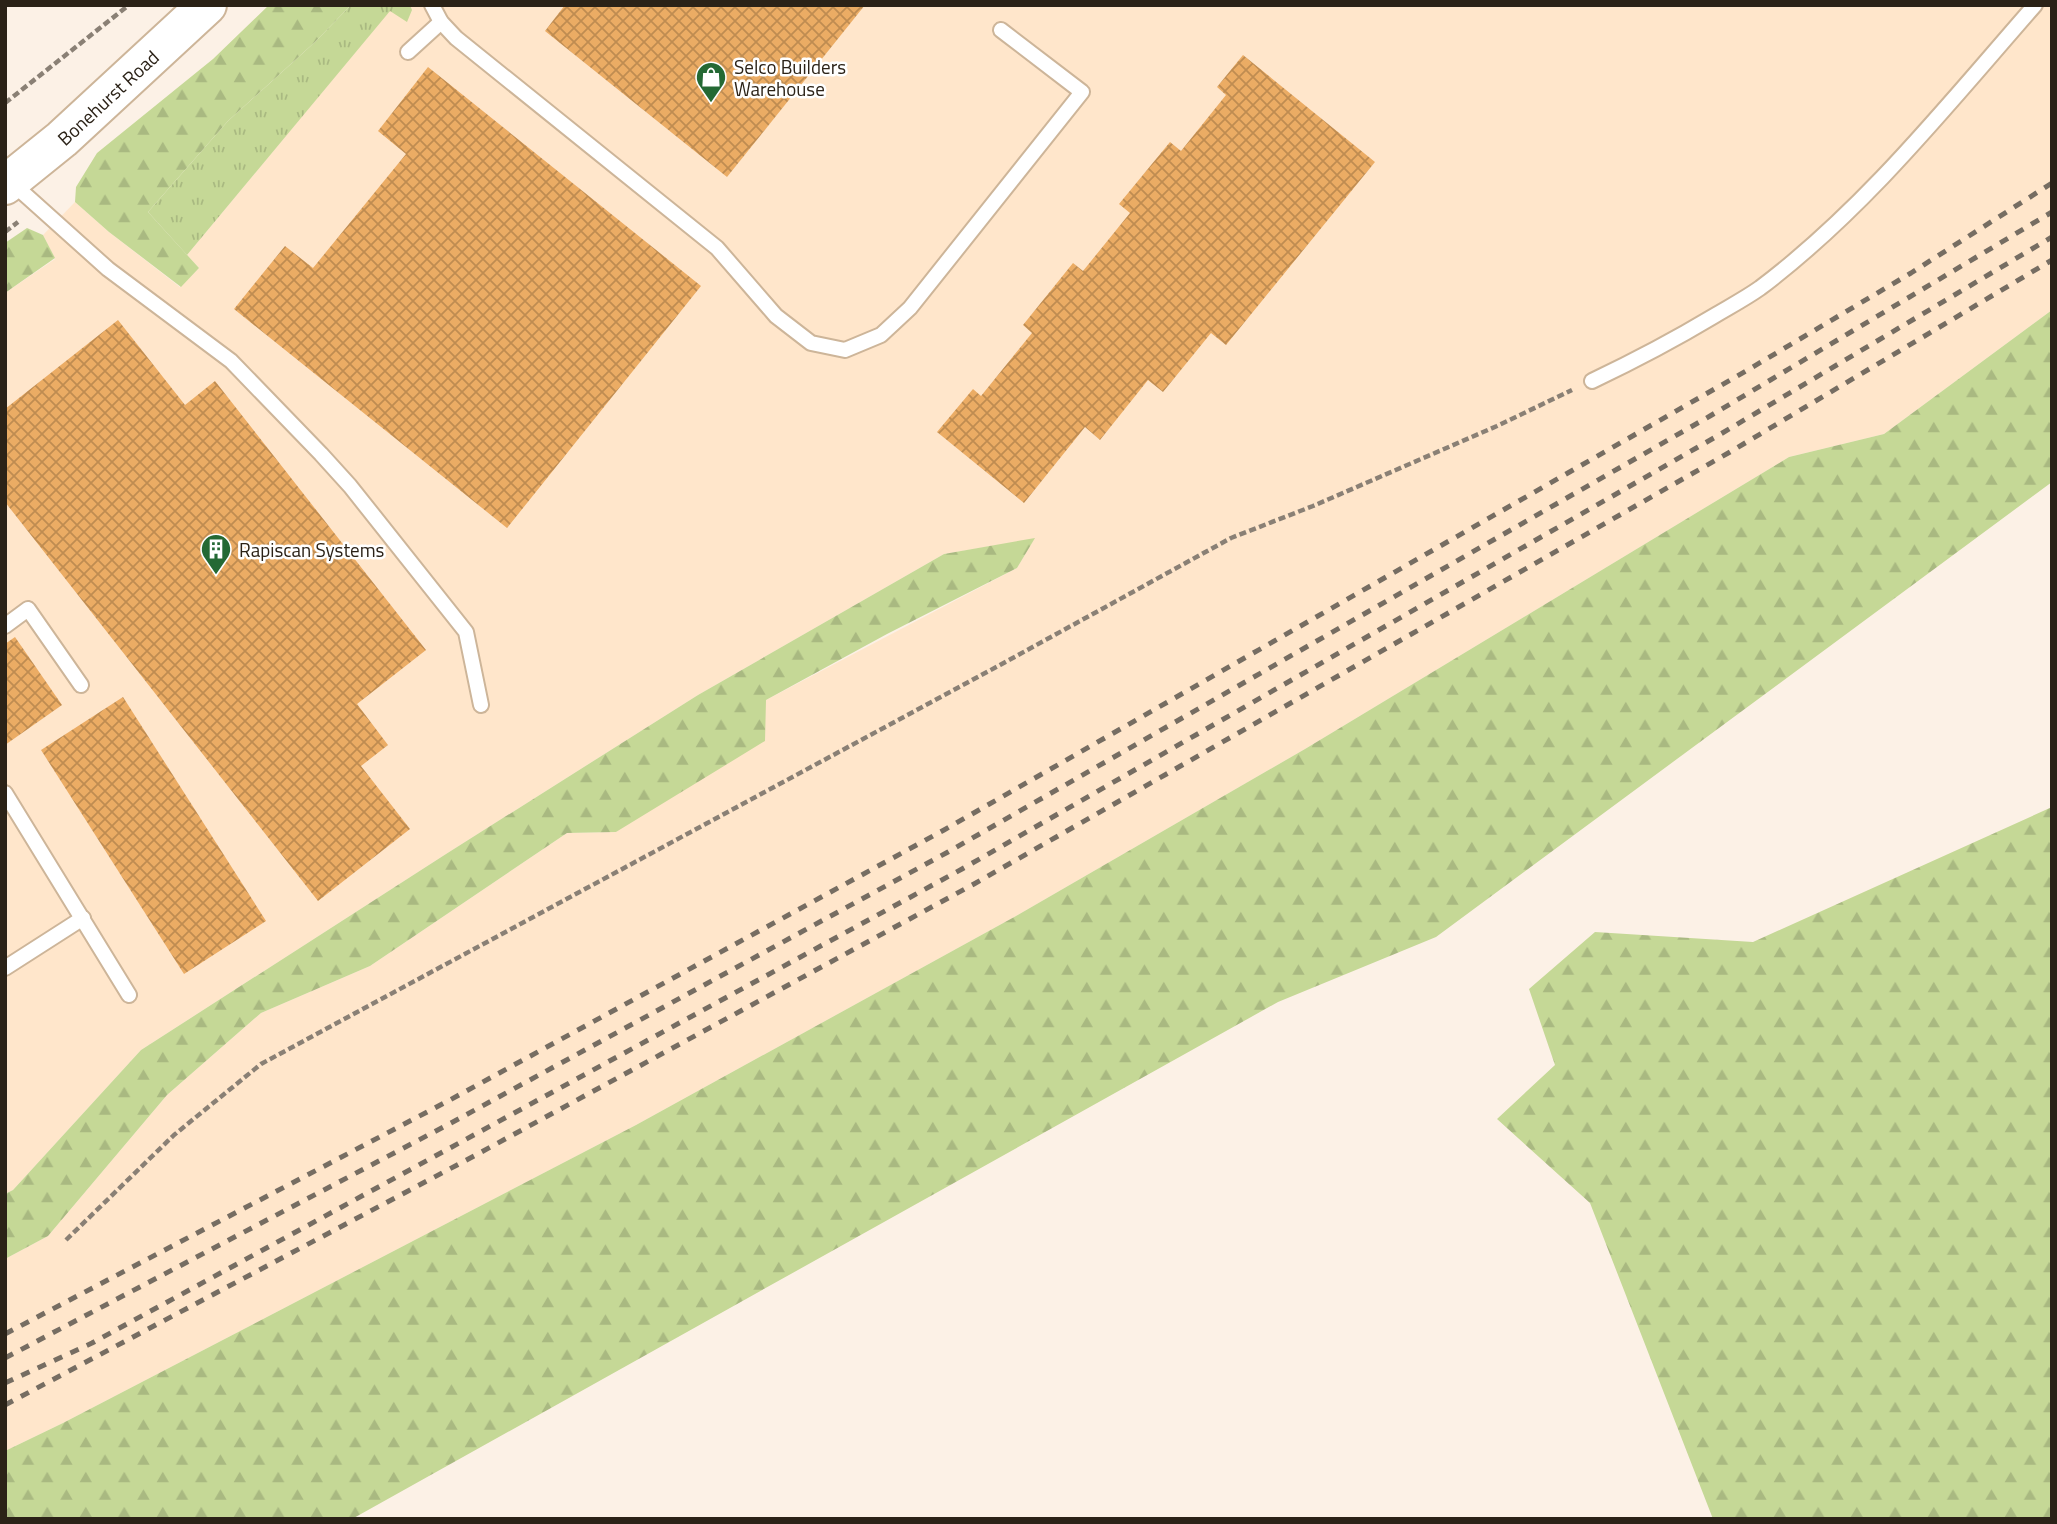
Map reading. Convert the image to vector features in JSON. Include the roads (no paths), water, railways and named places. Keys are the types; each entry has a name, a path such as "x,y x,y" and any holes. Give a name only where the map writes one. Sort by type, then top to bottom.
{"main road":[{"name":"Bonehurst Road","path":"8,183 62,138 207,5"}],"lane":[{"path":"432,5 441,22 456,38 717,248 776,316 811,343 845,350 881,335 910,308 1082,92 1001,30"},
{"path":"1592,381 1655,351 1759,289 1856,204 1929,126 2035,5"},
{"path":"408,52 441,22"},
{"path":"8,183 108,268 231,361 350,486 466,632 481,705"},
{"path":"5,626 28,609 80,685"},
{"path":"5,793 130,995"},
{"path":"5,968 83,918"}],"railway":[{"path":"5,1334 448,1101 944,830 1746,371 1911,273 2052,183"},
{"path":"5,1358 451,1123 948,852 1710,416 2052,212"},
{"path":"5,1383 92,1343 962,869 1719,435 2052,237"},
{"path":"5,1405 474,1156 974,884 1730,452 2052,260"}],"place":[{"name":"Selco Builders Warehouse","path":"711,104"},
{"name":"Rapiscan Systems","path":"216,576"}]}
